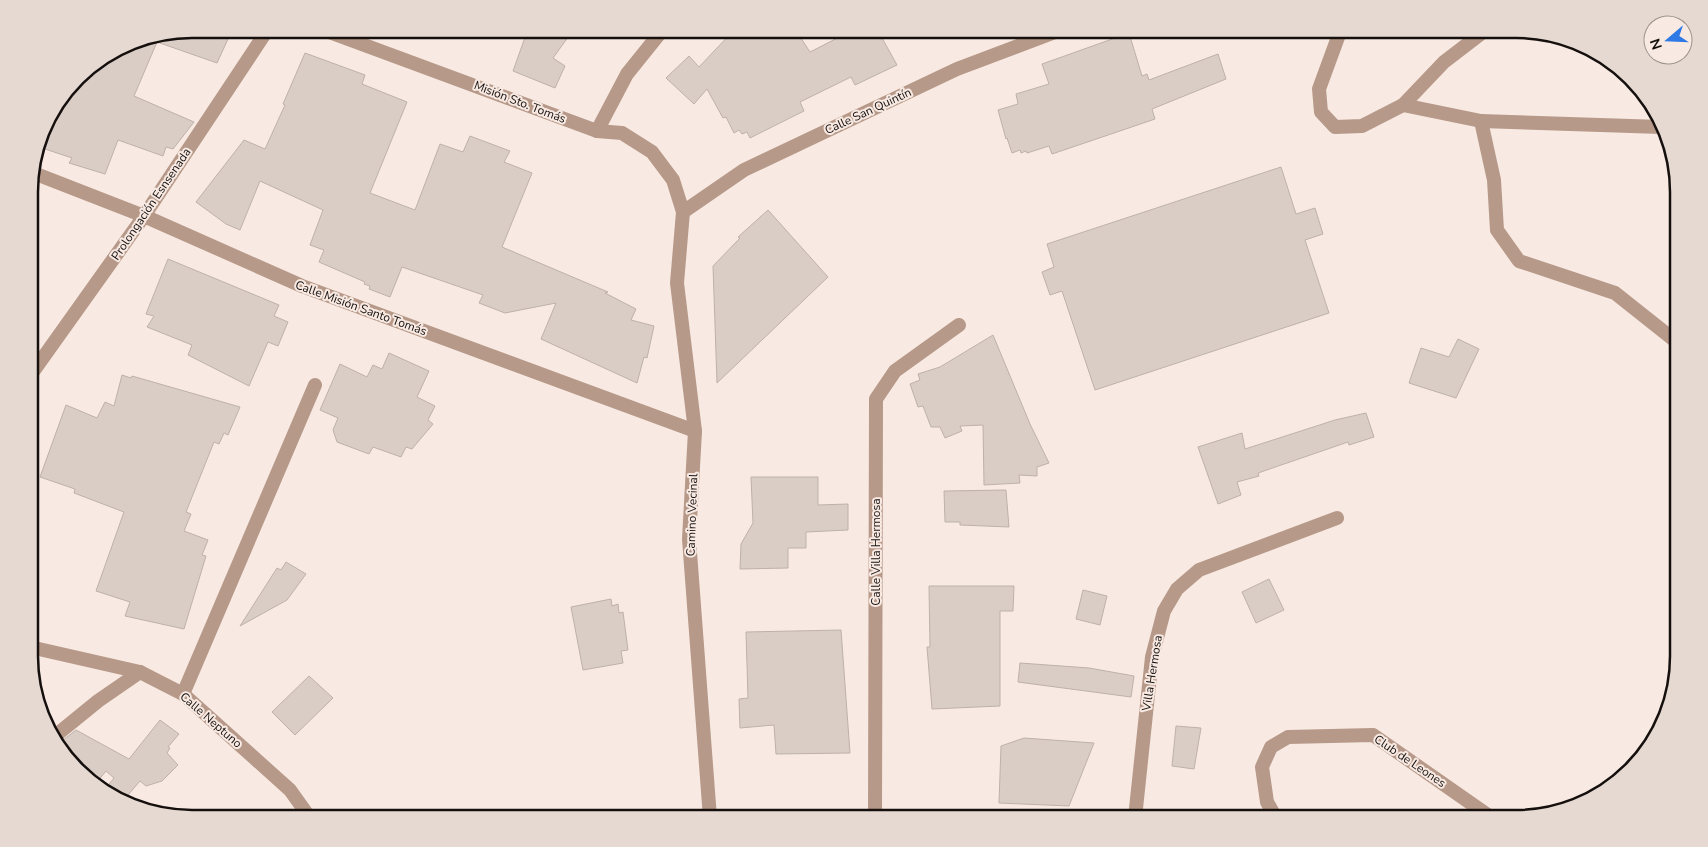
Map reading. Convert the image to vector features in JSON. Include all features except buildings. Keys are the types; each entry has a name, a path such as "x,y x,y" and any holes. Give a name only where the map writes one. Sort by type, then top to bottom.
{"street":[{"name":"Prolongación Esnsenada","path":"38,365 144,216 262,38"},
{"name":"Misión Sto. Tomás","path":"345,38 597,131 622,133 652,152 673,180 683,212"},
{"path":"597,131 627,74 656,38"},
{"name":"Calle San Quintín","path":"683,212 744,170 958,69 1039,38"},
{"path":"1338,38 1319,89 1321,112 1335,127 1362,126 1403,105 1444,62 1475,38"},
{"path":"1403,105 1481,121 1656,127"},
{"path":"1481,121 1494,180 1497,230 1519,261 1615,293 1670,337"},
{"name":"Calle Misión Santo Tomás","path":"39,175 144,216 302,286 695,431"},
{"name":"Camino Vecinal","path":"683,212 677,283 695,431 689,539 709,810"},
{"name":"Calle Villa Hermosa","path":"875,809 876,399 895,371 959,325"},
{"path":"183,694 315,385"},
{"name":"Villa Hermosa","path":"1136,809 1152,657 1164,611 1177,589 1199,570 1337,518"},
{"name":"Calle Neptuno","path":"38,649 140,672 183,694 290,790 304,810"},
{"path":"59,733 98,701 140,672"},
{"name":"Club de Leones","path":"1271,809 1267,802 1262,767 1271,747 1288,737 1373,735 1479,809"}]}
